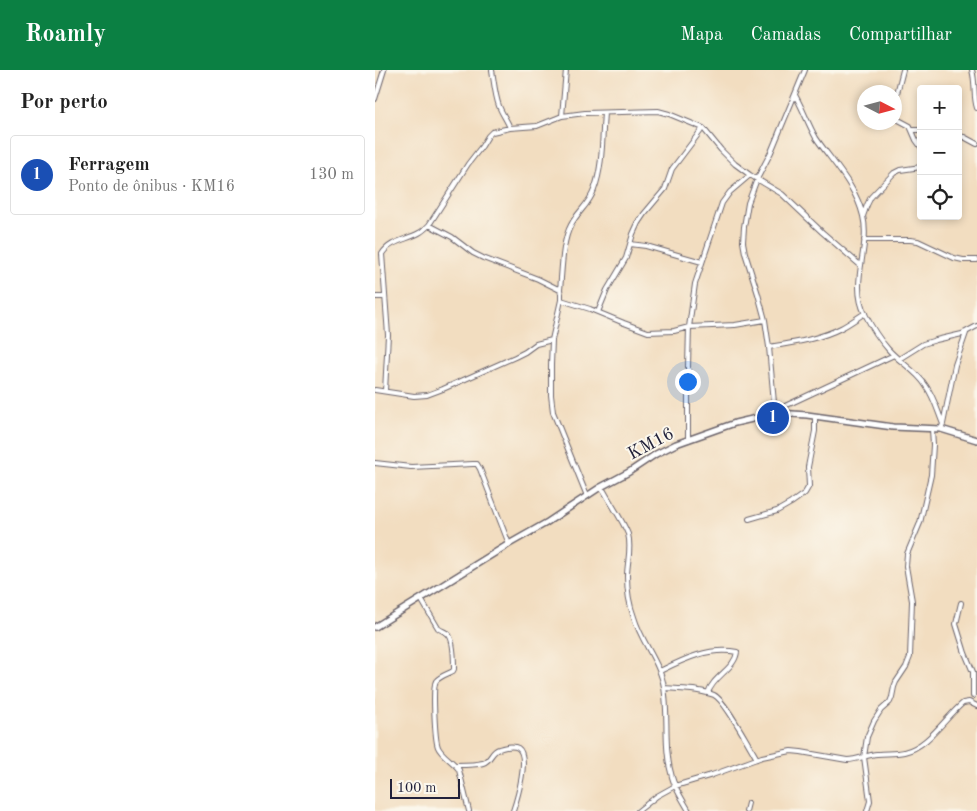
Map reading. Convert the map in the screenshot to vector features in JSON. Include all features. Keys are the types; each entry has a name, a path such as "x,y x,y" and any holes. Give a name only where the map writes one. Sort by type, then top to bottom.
{"street":[{"path":"375,99 384,70"},
{"path":"492,70 499,106 510,128"},
{"path":"562,116 566,70"},
{"path":"777,413 765,320 745,253 743,242 744,227 748,204 757,179 771,152 805,70"},
{"path":"899,85 903,70"},
{"path":"972,70 977,108"},
{"path":"795,95 804,110 816,138 848,181 863,216 864,240 860,264 860,302 887,349 927,386 942,427"},
{"path":"385,391 388,348 381,256 383,251 403,239 421,233 429,225 468,164 487,136 492,132 510,128 537,126 562,116 604,113 658,112 669,114 703,128 728,157 750,175 781,194 860,264"},
{"path":"587,496 553,412 551,382 552,340 561,300 560,290 566,240 573,220 587,204 594,191 601,149 604,113"},
{"path":"902,122 910,126 917,141"},
{"path":"598,312 612,279 623,264 633,234 644,214 665,189 672,170 703,128"},
{"path":"962,137 977,144"},
{"path":"863,216 871,197 894,173 900,170 917,168"},
{"path":"688,440 689,327 695,284 722,203 730,192 750,175"},
{"path":"429,225 452,237 483,258 538,279 560,290"},
{"path":"864,240 918,241 954,258 977,260"},
{"path":"630,244 646,246 702,262"},
{"path":"375,297 385,297"},
{"path":"561,300 598,312 648,332 674,331 689,327 765,320"},
{"path":"769,347 830,333 842,328 865,313"},
{"path":"899,359 923,344 966,332 977,326"},
{"path":"942,427 955,365 966,332"},
{"path":"375,390 415,396 427,395 515,357 536,344 552,340"},
{"path":"777,413 785,406 894,355"},
{"name":"KM16","path":"375,627 656,454 735,423 777,413 815,416 893,427 932,429 942,427 977,440"},
{"path":"749,519 777,511 805,493 809,486 808,467 815,431 815,416"},
{"path":"867,811 869,801 864,757 867,737 881,710 890,702 896,682 910,657 911,601 906,566 907,554 920,523 929,484 933,445 932,429"},
{"path":"375,463 411,467 477,464 509,544"},
{"path":"599,488 604,491 627,534 629,549 627,576 631,607 646,646 660,671 664,688 667,751 670,770 675,786 689,811"},
{"path":"421,599 440,631 449,634 452,639 454,669 441,677 434,686 437,747 459,770 469,811"},
{"path":"638,811 657,796 675,786 757,759 791,751 854,760 875,754 906,752 915,749 934,733 960,706 969,702 975,695 973,672 956,624 961,603"},
{"path":"660,671 683,659 703,652 737,652 734,661 710,686 709,693"},
{"path":"664,688 709,693 720,699 757,759"},
{"path":"969,702 977,706"},
{"path":"456,765 483,763 487,761 494,750 513,746 519,748 523,753 524,760 518,796 513,811"},
{"path":"746,811 748,803"}],"place":[{"name":"Ferragem","path":"773,418"}]}
